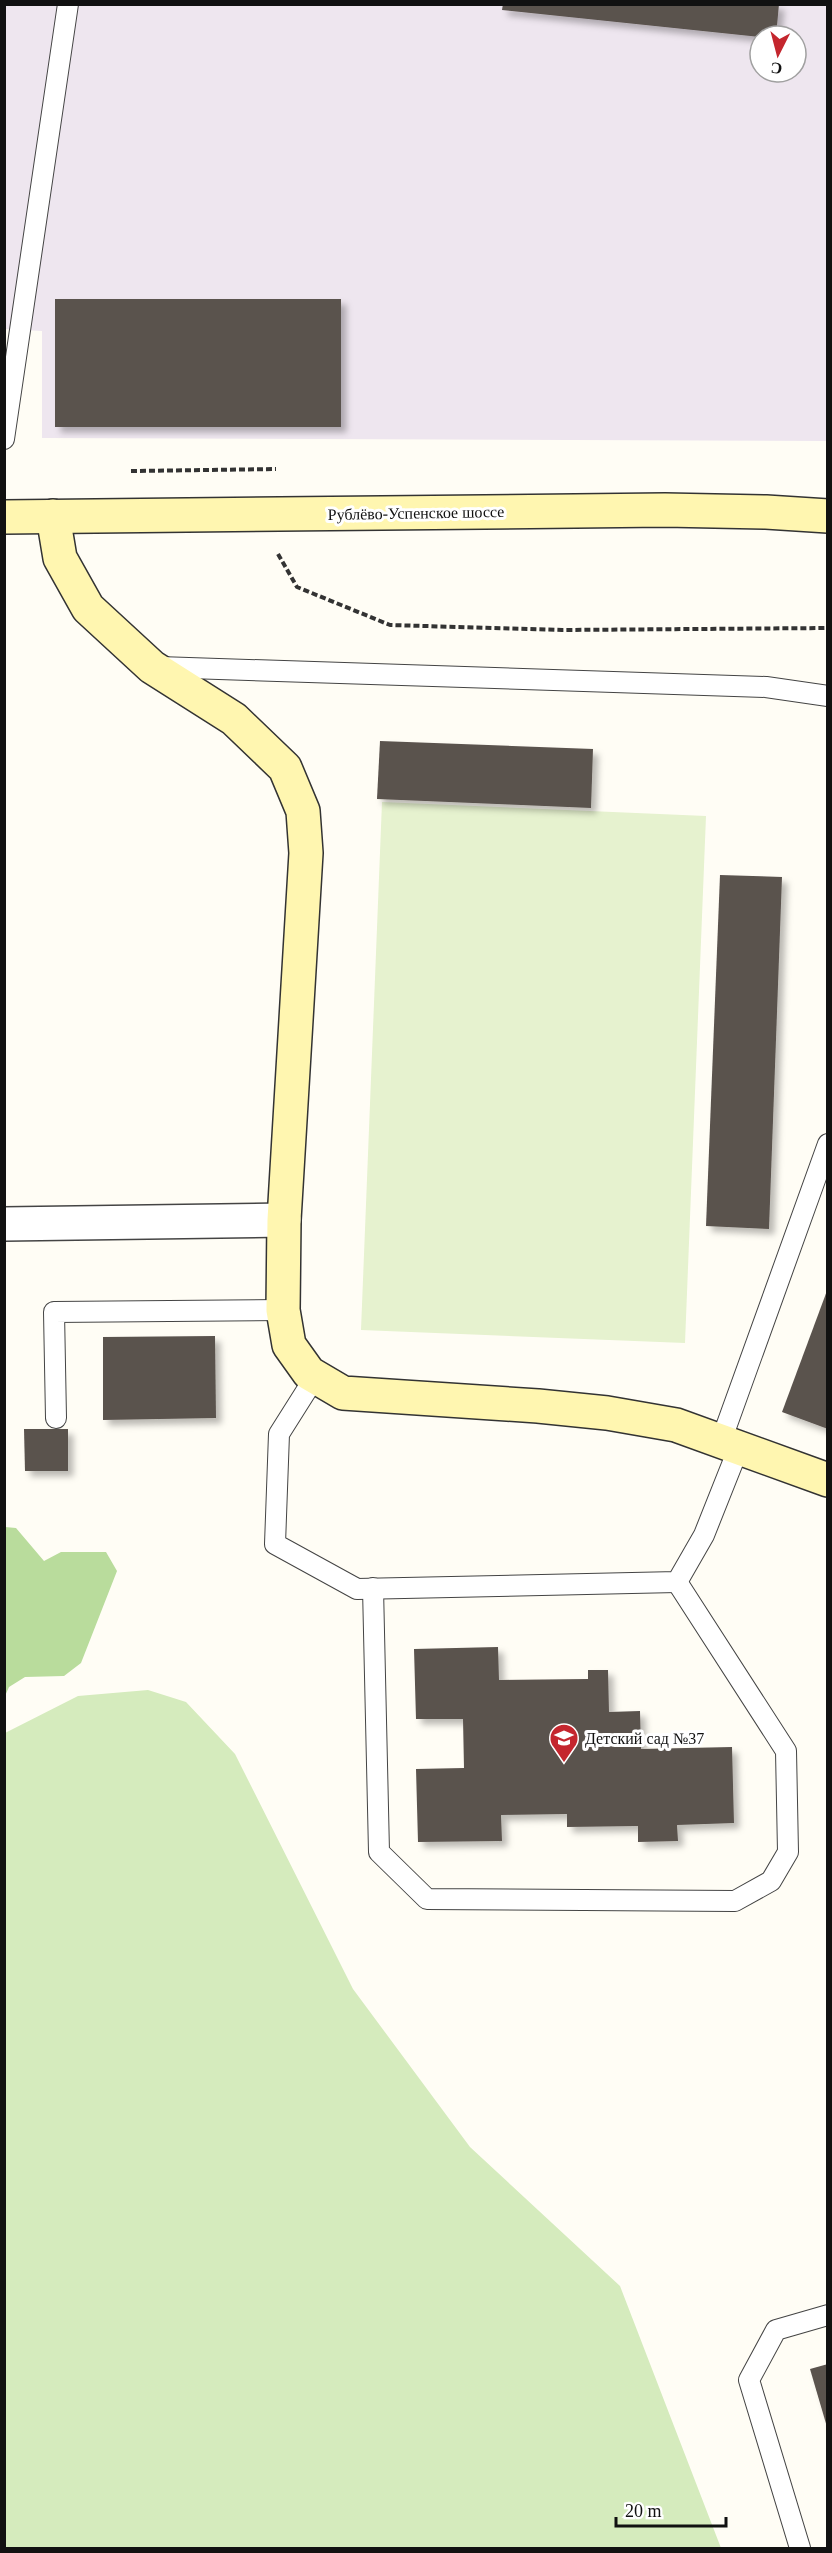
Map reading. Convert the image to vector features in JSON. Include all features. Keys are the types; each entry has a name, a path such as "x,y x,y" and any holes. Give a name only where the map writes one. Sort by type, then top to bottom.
{"street":[{"name":"Рублёво-Успенское шоссе","path":"4,517 666,510 828,516"},
{"path":"53,516 60,558 88,608 153,667 234,719 285,768 303,811 306,853 284,1220 283,1310 289,1345 309,1373 343,1394 607,1413 676,1425 828,1480"},
{"path":"4,1224 284,1220"}],"lane":[{"path":"4,439 68,4"},
{"path":"153,667 766,687 828,696"},
{"path":"677,1582 704,1535 730,1444 828,1144"},
{"path":"56,1418 54,1312 283,1310"},
{"path":"315,1377 279,1434 275,1544 357,1589 677,1582"},
{"path":"373,1588 379,1852 427,1899 735,1901 771,1881 788,1852 786,1751 677,1582"},
{"path":"800,2548 749,2380 776,2330 828,2315"}],"path":[{"path":"131,471 276,469"},
{"path":"278,554 297,587 390,625 562,630 828,628"}],"shaded area":[{"path":"4,5 827,5 827,441 42,438 42,331 5,329"}],"green space":[{"path":"382,802 706,816 685,1343 361,1330"},
{"path":"5,1527 16,1528 44,1561 61,1552 106,1552 117,1571 81,1663 64,1676 25,1677 9,1687 5,1696"},
{"path":"148,1690 186,1702 235,1754 353,1989 470,2147 620,2286 721,2548 5,2548 5,1733 78,1696"}],"building":[{"path":"503,4 779,4 777,24 748,24 748,36 502,10"},
{"path":"55,299 341,299 341,427 55,427"},
{"path":"380,741 593,749 591,808 377,799"},
{"path":"720,875 782,877 769,1229 706,1226"},
{"path":"828,1288 828,1429 782,1412"},
{"path":"215,1336 216,1418 103,1420 103,1337"},
{"path":"24,1429 68,1429 68,1471 25,1471"},
{"path":"498,1647 499,1680 588,1679 588,1670 608,1670 609,1712 640,1711 641,1749 732,1747 734,1823 677,1825 678,1841 638,1842 638,1826 567,1827 567,1814 501,1815 502,1841 418,1842 416,1769 464,1768 463,1719 416,1719 414,1649"},
{"path":"828,2364 828,2427 827,2427 810,2369"}],"place":[{"name":"Детский сад №37","path":"564,1764"}]}
